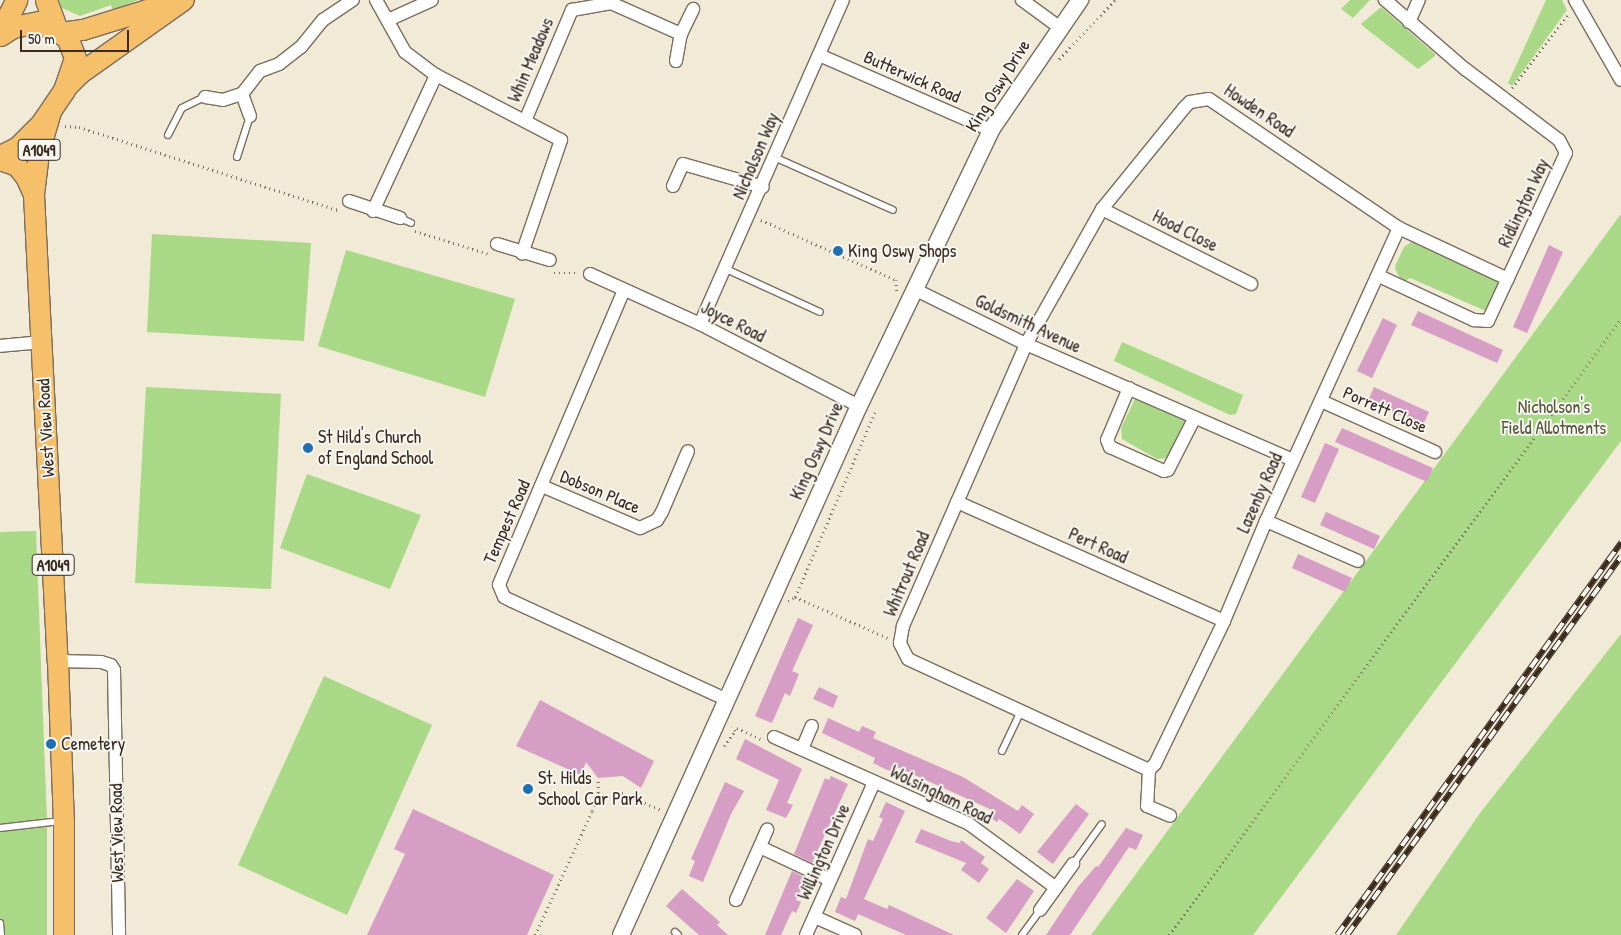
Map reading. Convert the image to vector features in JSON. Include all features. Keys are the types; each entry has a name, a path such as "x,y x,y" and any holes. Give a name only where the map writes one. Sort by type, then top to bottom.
{"highway":[{"path":"0,33 16,0"},
{"path":"0,156 31,135 64,90 74,69 75,58 72,47 58,31 46,0"},
{"path":"0,33 26,22 39,22 58,31"}],"main road":[{"path":"58,31 84,30 182,0"},
{"path":"64,90 81,73 182,0"},
{"name":"West View Road","path":"52,107 39,153 34,195 58,661 64,821 64,935"},
{"name":"West View Road","path":"0,160 17,166 26,177 34,195"}],"street":[{"path":"205,97 223,100 242,94 260,71 278,64 294,53 323,20 353,0"},
{"name":"Whin Meadows","path":"376,0 405,52 436,75 560,140 522,254"},
{"path":"388,20 432,0"},
{"name":"Nicholson Way","path":"700,324 762,188 843,0"},
{"path":"1022,0 1059,27"},
{"name":"King Oswy Drive","path":"620,935 859,406 990,130 1059,27 1080,0"},
{"name":"Ridlington Way","path":"1380,276 1480,322 1488,321 1494,315 1508,279 1566,153 1559,140 1505,96 1465,69 1385,0"},
{"path":"1409,22 1418,7 1419,0"},
{"path":"1576,2 1621,80"},
{"name":"Whin Meadows","path":"525,121 572,10 611,3 681,34"},
{"path":"676,61 681,34 693,9"},
{"name":"Butterwick Road","path":"819,55 990,130"},
{"path":"373,211 436,75"},
{"path":"242,94 250,116"},
{"name":"Howden Road","path":"1026,344 1102,209 1184,108 1190,102 1209,99 1399,228 1508,279"},
{"path":"673,186 682,164 762,188"},
{"path":"349,207 373,211 406,221"},
{"name":"Hood Close","path":"1102,209 1251,284"},
{"name":"Lazenby Road","path":"1149,770 1155,764 1224,621 1266,521 1380,276 1399,228"},
{"path":"498,251 522,254 547,265"},
{"name":"Joyce Road","path":"590,274 700,324 859,406"},
{"name":"Goldsmith Avenue","path":"914,289 1026,344 1294,460"},
{"name":"Tempest Road","path":"624,290 500,585 504,596 726,700"},
{"path":"0,346 42,342"},
{"name":"Whitrout Road","path":"1026,344 903,626 900,643 908,659 1149,770"},
{"path":"1129,388 1107,440 1110,447 1164,472 1168,470 1195,417"},
{"name":"Porrett Close","path":"1321,400 1435,452"},
{"name":"Dobson Place","path":"542,486 640,528 656,520 662,512 688,451"},
{"name":"Pert Road","path":"957,502 1224,621"},
{"path":"1266,521 1358,561"},
{"name":"West View Road","path":"58,661 101,662 111,665 114,670 119,935"},
{"path":"802,749 812,726"},
{"name":"Wolsingham Road","path":"771,740 802,749 974,827 1056,888"},
{"path":"1149,770 1147,806 1170,816"},
{"name":"Willington Drive","path":"806,935 874,782"},
{"path":"736,900 767,830"},
{"path":"760,847 830,880"},
{"path":"1040,910 1073,864"},
{"path":"815,917 855,935"}],"lane":[{"path":"168,135 182,108 205,97"},
{"path":"237,157 250,116"},
{"path":"774,157 893,210"},
{"path":"726,268 820,312"},
{"path":"1002,751 1020,711"},
{"path":"0,828 64,821"},
{"path":"1073,864 1102,824"},
{"path":"1022,935 1040,910"},
{"path":"0,923 1,935"}],"path":[{"path":"1505,96 1576,2"},
{"path":"65,126 79,127 349,207"},
{"path":"750,215 896,280 897,298"},
{"path":"412,230 498,251"},
{"path":"547,265 590,274"},
{"path":"1169,935 1621,318"},
{"path":"795,598 900,643"},
{"path":"736,728 771,740"},
{"path":"535,935 598,793 598,778"},
{"path":"598,793 609,797 622,793 666,812"}],"green space":[{"path":"59,0 138,0 113,10 111,5 80,16 62,8"},
{"path":"1350,0 1370,0 1353,18 1341,9"},
{"path":"1546,0 1562,0 1567,10 1512,86 1508,83"},
{"path":"1381,7 1435,56 1418,69 1361,24"},
{"name":"Nicholson's Field Allotments","path":"1621,214 1621,441 1253,935 1091,935"},
{"path":"152,234 311,243 304,341 147,332"},
{"path":"1413,241 1500,282 1486,311 1410,278 1406,281 1400,278 1395,269 1396,264 1404,247"},
{"path":"346,250 515,299 485,397 318,346"},
{"path":"1122,342 1243,395 1236,414 1230,415 1114,361"},
{"path":"146,387 281,394 271,589 135,583"},
{"path":"1135,399 1188,422 1169,458 1157,459 1122,439 1121,428"},
{"path":"307,474 421,515 390,589 280,548"},
{"path":"36,531 47,822 47,935 0,935 0,532"},
{"path":"1621,634 1621,935 1396,935 1480,813"},
{"path":"324,676 432,725 347,915 238,865"}],"building":[{"path":"1549,245 1563,252 1527,333 1513,327"},
{"path":"1418,311 1503,350 1497,363 1411,325"},
{"path":"1383,318 1397,325 1372,378 1357,371"},
{"path":"1374,387 1429,412 1423,425 1368,401"},
{"path":"1342,428 1433,468 1427,482 1335,442"},
{"path":"1325,443 1339,449 1315,503 1301,497"},
{"path":"1326,512 1380,536 1374,549 1320,525"},
{"path":"1298,554 1352,578 1345,592 1292,568"},
{"path":"798,618 813,625 792,671 799,674 790,696 785,693 772,723 755,716"},
{"path":"819,687 838,696 833,708 813,699"},
{"path":"540,700 654,761 641,788 623,776 598,778 586,762 581,775 516,746"},
{"path":"828,718 859,732 862,726 876,732 873,738 963,777 1018,811 1022,805 1034,814 1020,834 999,819 997,822 988,816 992,810 897,767 895,773 883,768 873,763 875,758 822,733"},
{"path":"745,739 802,769 787,803 793,805 786,818 766,810 779,780 736,759"},
{"path":"831,776 848,784 812,863 794,854 825,778 829,780"},
{"path":"725,782 744,791 731,814 703,882 689,876 695,861 691,859"},
{"path":"886,802 905,811 864,899 887,909 889,905 954,935 906,935 858,914 855,921 835,912 841,897 846,899 868,839 873,841 883,819 879,817"},
{"path":"1076,804 1089,814 1053,864 1037,852"},
{"path":"413,809 554,875 527,935 367,935 405,854 394,849"},
{"path":"1126,828 1143,835 1136,850 1129,847 1070,935 1046,935 1078,887 1096,866 1098,867"},
{"path":"921,829 951,841 960,843 961,840 985,857 981,863 989,869 979,883 961,870 966,863 915,842"},
{"path":"792,871 806,878 796,900 801,902 796,913 792,911 781,935 765,935"},
{"path":"1017,879 1034,891 1006,933 986,918"},
{"path":"682,889 720,922 717,925 728,935 699,935 666,906"}],"railway":[{"path":"1337,935 1621,542"},
{"path":"1347,935 1621,557"}],"place":[{"name":"King Oswy Shops","path":"838,251"},
{"name":"St Hild's Church of England School","path":"308,448"},
{"name":"Cemetery","path":"51,744"},
{"name":"St. Hilds School Car Park","path":"528,789"}]}
